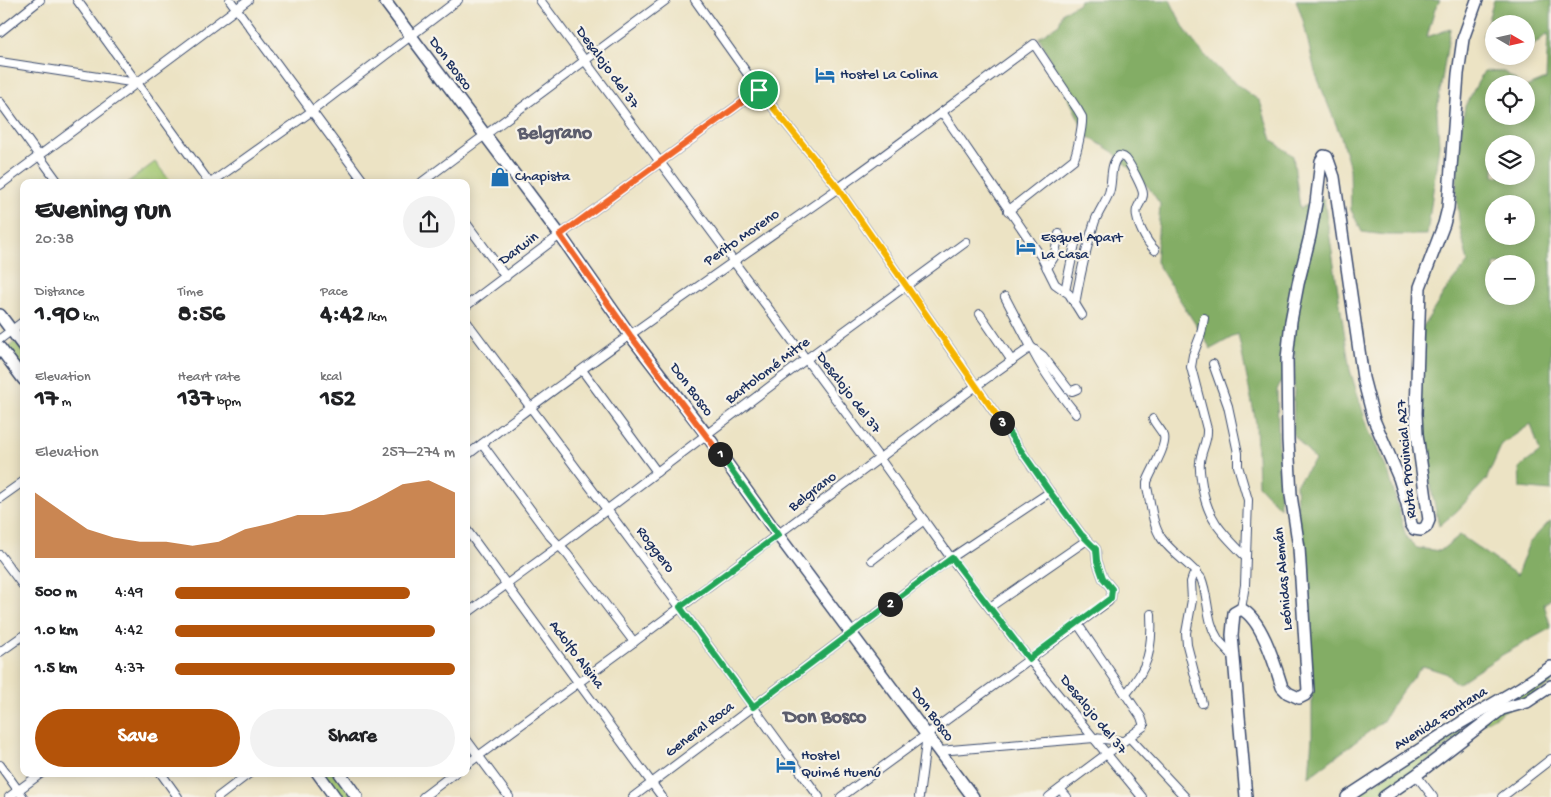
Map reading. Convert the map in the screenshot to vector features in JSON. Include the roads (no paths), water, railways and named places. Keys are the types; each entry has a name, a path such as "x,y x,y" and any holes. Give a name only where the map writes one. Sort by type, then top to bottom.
{"street":[{"path":"0,32 40,0"},
{"path":"77,0 208,179"},
{"path":"230,0 362,179"},
{"path":"0,185 248,0"},
{"name":"Don Bosco","path":"384,0 560,235 630,335 706,434 778,535 973,797"},
{"path":"214,179 312,111 458,0"},
{"name":"Desalojo del 37","path":"540,0 952,558 1029,659 1142,797"},
{"path":"434,179 486,136 666,0"},
{"path":"696,0 759,90 838,188 1050,492 1096,549 1097,561 1103,578 1112,589 1111,598 1108,602 841,797"},
{"name":"Ruta Provincial A27","path":"1328,157 1338,196 1363,378 1374,420 1401,486 1411,524 1414,529 1421,530 1426,527 1429,520 1416,420 1420,287 1444,224 1448,208 1462,39 1477,0"},
{"name":"Perito Moreno","path":"470,453 530,407 838,188 1034,44 1082,118 1074,159 1008,211"},
{"path":"0,62 137,83"},
{"name":"Darwin","path":"470,303 759,90"},
{"path":"0,102 56,179"},
{"path":"942,112 1042,258 1055,284 1065,291 1082,315"},
{"path":"1075,304 1085,255 1095,222 1109,193 1116,159 1119,156 1123,156 1126,160 1141,186 1143,193 1137,209 1137,217 1147,244 1155,250"},
{"name":"Leónidas Alemán","path":"1241,609 1252,616 1258,627 1282,687 1288,693 1299,698 1305,695 1308,691 1304,611 1299,548 1290,476 1287,359 1296,293 1316,203 1321,161 1324,156 1328,157"},
{"path":"470,228 506,277"},
{"path":"1047,268 1054,257 1059,234"},
{"name":"Bartolomé Mitre","path":"470,611 966,242"},
{"path":"1065,291 1075,244"},
{"path":"1005,297 1035,356 1076,414"},
{"path":"980,314 1012,361"},
{"path":"0,315 20,342"},
{"path":"1204,318 1201,334 1193,355 1192,368 1207,429 1207,438 1199,467 1204,498 1208,513 1223,534 1245,556"},
{"path":"0,339 20,324"},
{"name":"Roggero","path":"470,326 680,607 819,797"},
{"path":"1031,347 1043,356 1069,390 1077,389"},
{"name":"Belgrano","path":"470,762 1031,347"},
{"path":"0,348 20,375"},
{"path":"1213,364 1228,406 1238,453 1238,466 1248,500 1249,511 1245,556 1245,585 1241,609 1234,613 1232,635 1246,797"},
{"path":"582,370 657,472"},
{"path":"1153,419 1164,439 1161,451 1147,482 1156,528 1161,538 1196,572 1204,584 1211,622 1218,639 1234,657"},
{"path":"482,444 550,536 634,642"},
{"path":"0,498 20,484"},
{"name":"General Roca","path":"633,797 952,558 1050,492"},
{"path":"872,560 924,520"},
{"name":"Adolfo Alsina","path":"470,535 580,682 662,797"},
{"path":"990,607 1087,540"},
{"path":"0,555 20,582"},
{"path":"1196,572 1191,582 1192,600 1186,633 1187,645 1202,703"},
{"path":"1112,589 1119,584"},
{"path":"1126,694 1144,669 1152,632 1151,614"},
{"path":"1049,797 1144,726 1141,717 1078,624"},
{"path":"0,652 20,638"},
{"name":"Avenida Fontana","path":"1347,797 1462,722 1551,668"},
{"name":"Avenida Fontana","path":"1384,797 1502,709 1527,702 1551,686"},
{"path":"1462,722 1469,735"},
{"path":"919,797 927,734"},
{"path":"939,751 1094,738 1126,739 1185,797"},
{"path":"470,745 509,797"},
{"path":"1502,797 1551,759"},
{"path":"0,765 21,794"},
{"path":"1416,775 1433,797"},
{"path":"9,797 21,794 37,777"},
{"path":"164,777 178,797"},
{"path":"218,797 244,777"},
{"path":"321,777 335,797"},
{"path":"343,777 358,797"},
{"path":"423,797 449,777"},
{"path":"1060,789 1067,797"}],"place":[{"name":"Hostel La Colina","path":"825,75"},
{"name":"Chapista","path":"500,177"},
{"name":"Esquel Apart La Casa","path":"1026,247"},
{"name":"Hostel Quimé Huenú","path":"786,765"}],"district":[{"name":"Belgrano","path":"555,134"},
{"name":"Don Bosco","path":"825,718"}]}
